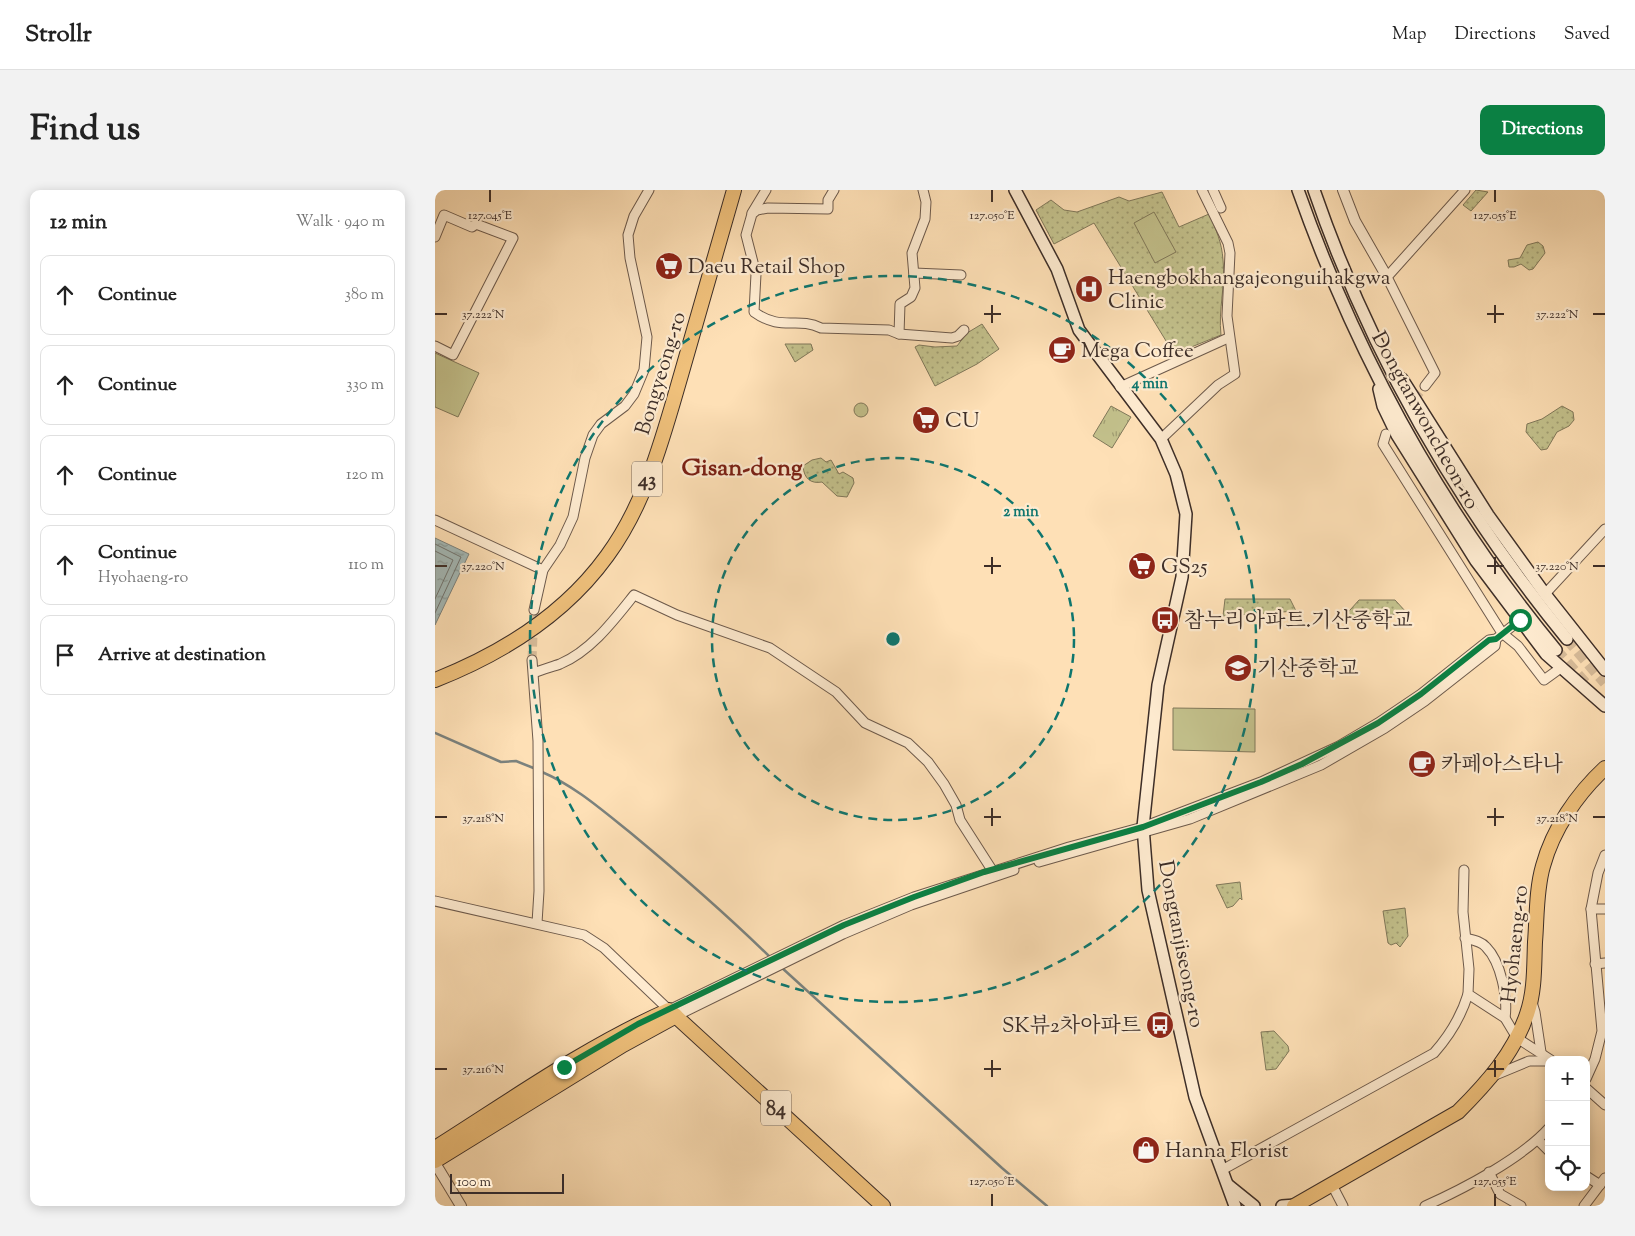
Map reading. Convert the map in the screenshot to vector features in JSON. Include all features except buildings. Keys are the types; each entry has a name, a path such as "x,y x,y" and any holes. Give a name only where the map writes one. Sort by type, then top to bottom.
{"main road":[{"name":"Bongyeong-ro","path":"435,680 513,642 547,618 574,594 607,556 632,517 653,464 668,417 734,190"},
{"name":"Dongtanjiseong-ro","path":"1015,190 1057,268 1079,330 1120,387 1161,439 1176,474 1186,514 1182,578 1158,685 1143,830 1148,890 1195,1097 1235,1206"},
{"name":"Dongtanwoncheon-ro","path":"1298,190 1344,309 1408,435 1463,525 1521,608 1555,650"},
{"name":"Dongtanwoncheon-ro","path":"1314,190 1360,304 1389,367 1440,457 1477,517 1534,600 1567,639"},
{"path":"1389,367 1406,383 1488,515 1545,594 1605,670"},
{"path":"1376,375 1383,406 1413,463 1476,562 1547,654 1581,686 1604,703"},
{"name":"Hyohaeng-ro","path":"1295,1205 1458,1112 1491,1077 1517,1038 1531,1000 1542,868 1552,840 1563,818 1605,768"},
{"path":"435,1148 564,1067 638,1024 673,1013"},
{"path":"435,1162 673,1013"},
{"name":"84","path":"673,1013 883,1206"},
{"path":"1227,1184 1254,1206"},
{"path":"1282,1206 1295,1205"}],"street":[{"path":"534,610 543,570 561,545 573,518 587,451 593,435 601,424 625,406 634,394 644,370 647,338 630,258 628,235 634,216 649,190"},
{"path":"766,190 752,214 746,235 756,274 754,312 773,323 813,324 821,328 889,330 899,334 952,338 958,336 964,330"},
{"path":"752,214 757,210 768,208 828,209 828,200 834,190"},
{"path":"899,334 900,304 911,297 915,288 913,246 925,219 926,202 923,190"},
{"path":"1161,439 1186,418 1218,385 1235,374 1228,338 1227,292 1231,266 1230,253 1228,243 1202,190"},
{"path":"1213,190 1221,208"},
{"path":"1343,190 1355,221 1387,278 1435,373 1425,386"},
{"path":"1387,278 1465,190"},
{"path":"435,237 444,215 472,226 476,224 513,238 453,355 435,346"},
{"path":"914,273 961,276"},
{"path":"1120,387 1228,338"},
{"path":"1386,434 1383,444 1499,636 1518,646 1544,680 1562,667"},
{"path":"435,520 543,570"},
{"path":"1545,594 1605,530"},
{"path":"534,672 561,664 588,645 613,622 634,595 677,615 770,648 836,692 865,724 908,743 928,762 944,784 956,805 960,820 992,870"},
{"path":"435,901 584,935 604,948 673,1013 795,952 844,925 914,897 992,870 1205,814 1321,765 1385,728 1425,701 1495,646 1499,636 1520,620"},
{"path":"533,660 538,757 539,891 537,924"},
{"path":"795,952 986,878 1143,830"},
{"path":"1590,1070 1603,1032 1591,909 1597,873 1605,855"},
{"path":"1222,1170 1434,1053 1452,1032 1464,1008 1468,994 1469,969 1463,912 1464,870"},
{"path":"1591,909 1605,909"},
{"path":"1465,938 1478,941 1487,948 1494,959 1507,1008 1505,1018"},
{"path":"1595,964 1605,963"},
{"path":"1468,994 1505,1018 1517,1038 1545,1056"},
{"path":"1531,1000 1535,1012 1541,1052"},
{"path":"1491,1077 1529,1061 1545,1061"},
{"path":"1590,1092 1605,1105"},
{"path":"1425,1206 1445,1202 1538,1140 1545,1132"},
{"path":"1538,1140 1545,1147"},
{"path":"435,1162 461,1206"},
{"path":"1489,1172 1500,1194 1521,1206"},
{"path":"1584,1206 1603,1181 1590,1177"},
{"path":"1331,1183 1343,1206"}],"green space":[{"path":"1476,190 1488,192 1471,211 1463,205"},
{"path":"1162,192 1179,227 1209,214 1218,236 1224,269 1220,316 1221,335 1174,354 1094,223 1054,244 1036,210 1051,200 1064,210 1077,212 1119,197 1129,201"},
{"path":"1154,212 1176,252 1155,263 1134,223"},
{"path":"1538,242 1543,246 1545,253 1533,269 1529,270 1521,264 1509,267 1508,260 1520,258 1527,245"},
{"path":"982,324 999,349 977,364 935,386 915,347 919,345 935,347 957,346 967,333"},
{"path":"785,344 811,344 813,350 795,362"},
{"path":"435,353 479,373 458,417 435,407"},
{"path":"861,403 866,405 868,410 866,415 861,417 856,415 854,410 856,405"},
{"path":"1111,406 1131,417 1112,448 1093,436"},
{"path":"1562,406 1573,412 1574,420 1569,426 1557,432 1547,449 1541,450 1526,432 1527,424 1542,419"},
{"path":"821,458 826,462 831,460 839,474 843,472 853,478 854,483 847,497 837,496 822,482 811,481 805,474 803,466 812,460"},
{"path":"1225,599 1290,599 1296,611 1223,616"},
{"path":"1359,600 1395,600 1407,613 1342,619"},
{"path":"1173,708 1255,709 1255,752 1173,750"},
{"path":"1240,882 1242,900 1240,898 1233,906 1227,908 1216,885"},
{"path":"1405,908 1408,936 1400,947 1396,943 1391,945 1388,943 1383,911"},
{"path":"1274,1031 1288,1046 1289,1051 1276,1069 1266,1070 1261,1032"}],"water":[{"path":"435,538 469,554 435,625"}],"waterway":[{"path":"435,733 501,762 516,761 536,769"},
{"path":"542,772 566,784 632,834 703,894 771,958"},
{"path":"781,967 1002,1168 1047,1206"}],"tunnel":[{"path":"1397,420 1425,386"},
{"path":"532,660 534,610"},
{"path":"1567,639 1605,683"},
{"path":"1556,650 1586,684"}],"place":[{"name":"Daeu Retail Shop","path":"669,266"},
{"name":"Haengbokhangajeonguihakgwa Clinic","path":"1089,289"},
{"name":"Mega Coffee","path":"1062,350"},
{"name":"CU","path":"926,420"},
{"name":"GS25","path":"1142,566"},
{"name":"참누리아파트.기산중학교","path":"1165,620"},
{"name":"기산중학교","path":"1238,668"},
{"name":"카페아스타나","path":"1422,764"},
{"name":"SK뷰2차아파트","path":"1160,1025"},
{"name":"Hanna Florist","path":"1146,1150"}],"district":[{"name":"Gisan-dong","path":"742,467"}],"route":[{"path":"564,1067 638,1024 844,925 984,872 1143,827 1261,782 1302,764 1339,746 1398,710 1469,658 1489,640 1496,639 1520,620"}]}
